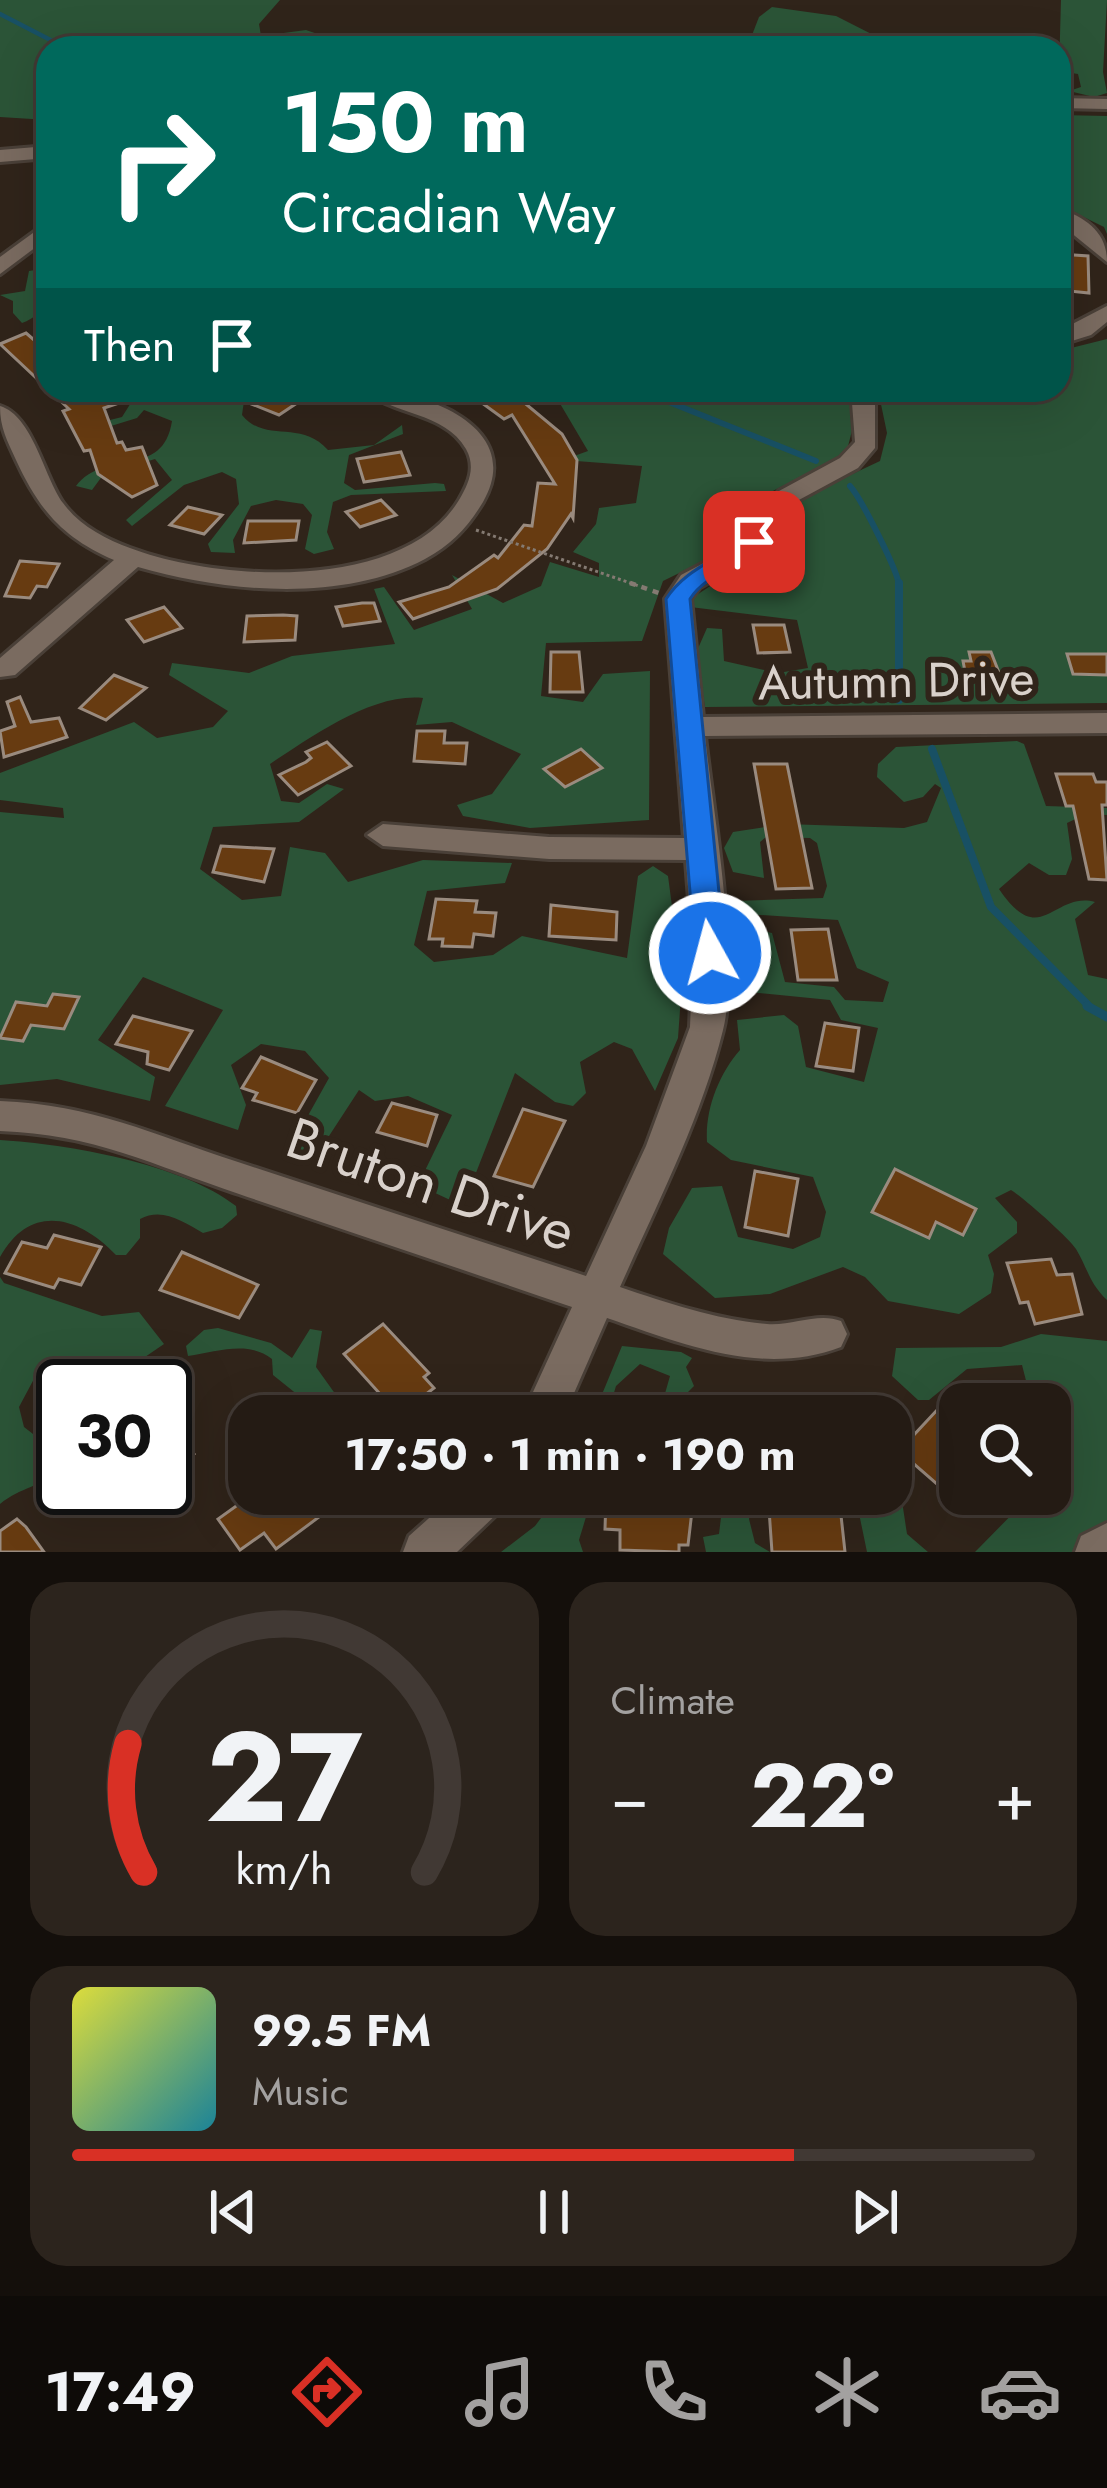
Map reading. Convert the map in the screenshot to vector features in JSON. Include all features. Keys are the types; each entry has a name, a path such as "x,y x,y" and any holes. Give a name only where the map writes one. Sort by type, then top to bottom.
{"street":[{"path":"1071,103 1107,104"},
{"path":"0,157 36,153"},
{"path":"1071,222 1089,233 1107,256"},
{"path":"0,268 36,238"},
{"path":"1071,334 1107,312"},
{"path":"0,413 45,501 61,519 131,559 216,576 296,580 381,565 428,549 473,508 484,477 483,457 452,421 406,402"},
{"path":"552,1395 664,1146 706,1027 710,953 677,608 690,580 743,553 788,496 858,455 867,443 863,402"},
{"path":"0,467 27,460"},
{"path":"5,669 131,559"},
{"name":"Autumn Drive","path":"686,727 1107,723"},
{"path":"383,835 549,848 697,849"},
{"name":"Bruton Drive","path":"0,1116 52,1118 116,1132 210,1169 595,1299 761,1342 790,1344 827,1334"},
{"path":"425,1552 465,1515"},
{"path":"1097,1552 1107,1544"}],"path":[{"path":"460,524 677,608"}],"green space":[{"path":"0,0 280,0 259,24 261,36 36,36 36,119 0,117"},
{"path":"1061,0 1107,0 1103,72 1107,93 1094,97 1071,91 1081,87 1078,74 1071,73 1071,36 1060,36"},
{"path":"772,7 836,16 875,36 752,36 759,17"},
{"path":"306,30 323,36 261,36"},
{"path":"1071,115 1107,116 1107,234 1104,227 1071,211"},
{"path":"36,270 36,315 22,323 13,313 13,301 0,295 25,291 29,271"},
{"path":"1107,339 1107,703 705,707 696,653 707,628 722,629 724,661 778,673 808,668 797,620 690,607 689,600 756,556 793,502 880,461 887,433 881,402 1071,402 1071,348"},
{"path":"131,402 244,402 242,415 251,424 306,436 328,450 374,445 402,425 403,434 349,455 344,483 355,490 435,483 444,484 446,491 351,495 333,502 327,532 334,549 314,554 305,549 312,515 303,504 276,500 251,506 233,540 235,553 211,552 208,544 239,504 236,479 222,472 184,485 132,526 126,520 172,480 155,459 103,475 92,490 76,486 102,468 157,451 172,421 144,410 137,418 85,434 82,427 122,417"},
{"path":"559,402 849,402 855,419 846,454 759,498 718,554 663,581 642,641 546,643 541,696 583,702 603,674 650,671 649,820 530,828 463,816 457,805 492,794 521,754 452,722 416,725 423,698 404,698 364,709 270,764 281,801 299,803 327,784 344,789 299,822 213,827 200,869 242,900 281,896 290,847 325,853 348,882 423,860 512,863 505,883 427,891 414,945 434,962 493,955 522,936 627,958 638,876 653,866 668,876 682,982 678,1038 655,1091 632,1049 614,1042 580,1062 586,1093 573,1106 555,1102 515,1073 463,1206 418,1185 452,1115 408,1096 375,1101 359,1090 314,1159 291,1146 329,1078 305,1051 261,1044 231,1065 246,1105 238,1130 165,1106 223,1010 143,977 98,1040 155,1077 150,1101 57,1079 0,1085 0,812 64,818 63,808 0,800 0,773 134,722 157,738 213,727 228,711 169,675 172,663 249,673 292,656 395,644 374,589 384,587 414,630 472,609 452,575 503,603 541,586 550,562 599,577 599,563 573,552 596,524 599,508 636,503 642,466 563,460 588,451"},
{"path":"1024,744 1046,806 1107,808 1107,815 1086,814 1067,823 1072,859 1066,875 1049,875 1029,863 999,889 1026,916 1047,915 1081,901 1095,902 1075,919 1088,975 1107,979 1107,1300 1072,1244 1011,1190 995,1198 1017,1222 1017,1233 988,1255 994,1274 991,1293 959,1314 888,1301 865,1277 843,1267 770,1294 715,1298 663,1254 669,1228 692,1188 722,1186 738,1237 793,1249 820,1237 826,1212 813,1177 731,1160 707,1142 715,1093 740,1050 737,1020 784,1015 798,1026 806,1067 864,1082 878,1028 841,1020 830,1000 728,990 734,970 730,935 755,929 772,933 785,982 834,987 845,1000 883,1002 889,982 857,968 838,920 729,913 735,901 823,898 827,886 817,843 810,838 766,837 760,842 764,878 733,872 724,848 733,832 786,824 904,828 927,822 941,788 935,784 923,797 904,802 877,777 878,764 896,747"},
{"path":"0,1140 58,1146 156,1168 213,1191 236,1206 237,1215 222,1228 203,1233 173,1217 148,1216 140,1219 140,1238 126,1255 116,1255 71,1224 40,1222 25,1228 0,1257"},
{"path":"0,1277 4,1283 102,1316 139,1312 164,1344 144,1359 36,1359 36,1377 19,1407 24,1427 36,1436 36,1485 0,1504"},
{"path":"218,1328 271,1343 292,1358 310,1329 322,1331 316,1367 336,1395 298,1395 273,1375 272,1359 253,1350 188,1356 186,1346 204,1330"},
{"path":"1041,1334 1107,1341 1107,1526 1073,1552 975,1552 1011,1515 1071,1515 1071,1383 1027,1383 1022,1365 967,1369 950,1383 939,1383 939,1392 929,1400 918,1400 892,1376 896,1348 1001,1347"},
{"path":"622,1346 681,1352 692,1358 686,1367 694,1386 685,1395 665,1395 670,1376 640,1364 616,1386 613,1395 602,1395"},
{"path":"543,1515 587,1515 579,1540 583,1552 501,1552"},
{"path":"721,1515 750,1515 755,1543 770,1552 706,1552 703,1537 719,1534"},
{"path":"859,1515 904,1515 907,1534 928,1552 867,1552"}],"building":[{"path":"1071,255 1088,256 1089,293 1071,291"},
{"path":"26,333 36,342 36,378 0,344"},
{"path":"62,402 114,402 104,408 117,443 122,442 126,450 142,447 157,485 132,497 98,474 90,450 84,451 63,411 69,409"},
{"path":"246,402 298,402 279,415"},
{"path":"481,402 523,402 562,434 577,460 573,518 571,514 547,549 497,589 413,619 399,602 449,587 494,555 498,558 524,525 532,526 538,483 555,484 512,415 504,419"},
{"path":"401,452 410,475 364,482 357,459"},
{"path":"381,500 396,515 360,527 346,512"},
{"path":"188,507 222,515 204,534 170,525"},
{"path":"248,521 299,521 296,540 244,543"},
{"path":"20,561 59,564 47,587 37,586 30,598 5,596"},
{"path":"374,603 380,621 343,626 336,607"},
{"path":"164,607 182,628 144,642 127,620"},
{"path":"247,616 297,616 295,640 244,642"},
{"path":"753,625 784,625 790,652 758,653"},
{"path":"551,652 579,652 583,692 550,692"},
{"path":"969,652 991,652 1003,683 967,682 963,661 971,661"},
{"path":"1067,654 1107,654 1107,675 1073,674"},
{"path":"114,675 146,688 106,720 80,708"},
{"path":"20,697 31,722 59,718 67,737 4,757 0,731 15,726 7,702"},
{"path":"417,731 445,731 444,743 467,743 465,764 414,761"},
{"path":"327,742 351,766 298,795 279,775 306,762 311,758 306,752"},
{"path":"581,749 602,768 565,787 544,769"},
{"path":"754,764 787,764 812,888 776,889"},
{"path":"1056,774 1093,774 1096,782 1107,782 1107,805 1102,805 1107,880 1089,879 1073,806 1066,806"},
{"path":"221,846 274,849 264,882 213,872"},
{"path":"436,899 477,901 475,912 496,913 493,936 474,934 472,947 442,946 443,939 429,939"},
{"path":"551,905 617,912 616,940 549,936"},
{"path":"828,929 837,980 798,980 791,930"},
{"path":"53,994 79,997 64,1029 31,1025 23,1041 0,1038 16,1002 47,1006"},
{"path":"133,1016 192,1031 169,1070 147,1064 148,1052 116,1044"},
{"path":"825,1023 859,1028 853,1071 816,1066"},
{"path":"261,1057 316,1080 297,1113 253,1100 257,1093 242,1088"},
{"path":"392,1103 437,1115 427,1146 377,1132"},
{"path":"523,1109 565,1121 533,1187 494,1176"},
{"path":"895,1169 976,1209 963,1235 936,1222 929,1238 872,1212"},
{"path":"755,1171 798,1179 788,1236 745,1227"},
{"path":"54,1235 101,1247 81,1285 59,1279 54,1288 5,1273 22,1242 47,1248"},
{"path":"182,1252 258,1285 239,1318 160,1290"},
{"path":"1051,1259 1057,1275 1072,1274 1082,1314 1035,1324 1028,1302 1020,1303 1007,1263"},
{"path":"383,1324 429,1373 424,1377 434,1388 425,1395 381,1395 344,1354"},
{"path":"939,1410 938,1485 912,1462 912,1437"},
{"path":"228,1512 322,1515 276,1549 264,1533 240,1550 218,1519"},
{"path":"605,1515 692,1515 688,1545 679,1545 679,1552 620,1550 620,1530 605,1529"},
{"path":"769,1515 841,1515 845,1552 772,1552"},
{"path":"17,1519 44,1552 0,1552 0,1531"}],"waterway":[{"path":"0,14 43,36"},
{"path":"669,402 816,461"},
{"path":"850,486 879,536 899,586"},
{"path":"899,586 899,700"},
{"path":"932,749 991,907 1091,1008"},
{"path":"1087,1006 1091,1008"},
{"path":"1091,1008 1107,1017"}],"route":[{"path":"710,953 676,616 678,599 690,580 726,565 754,542"}]}
